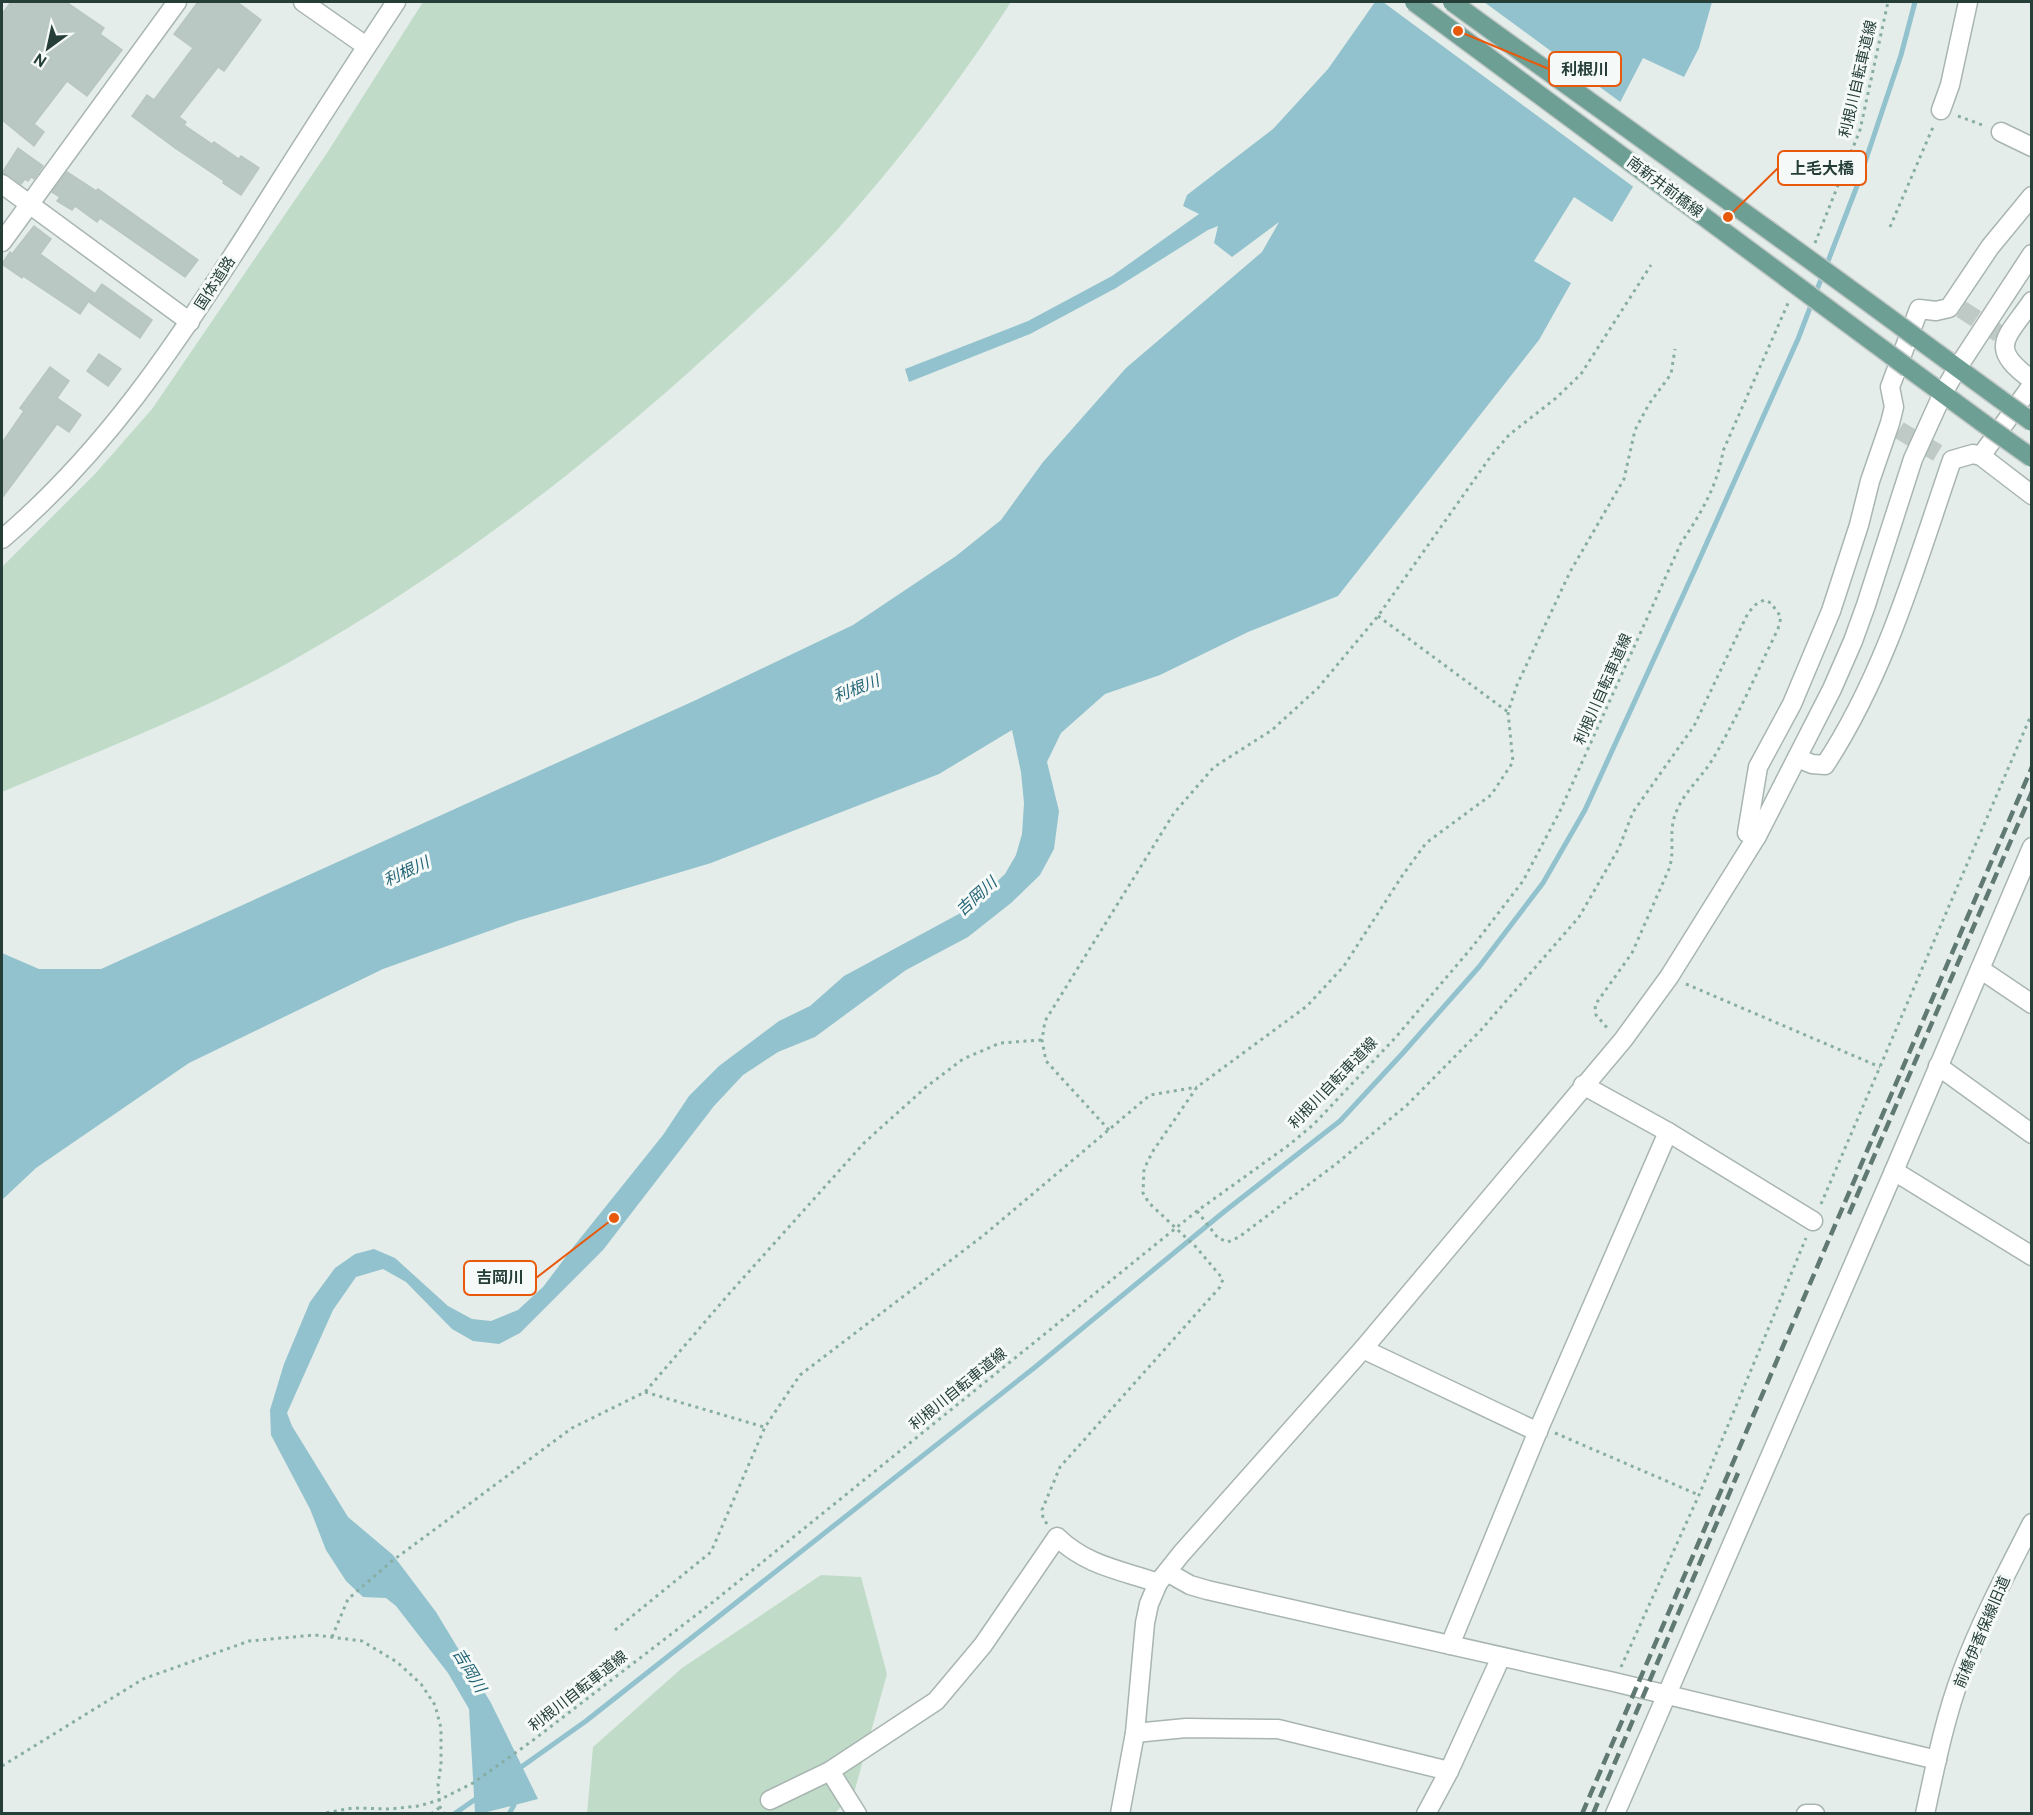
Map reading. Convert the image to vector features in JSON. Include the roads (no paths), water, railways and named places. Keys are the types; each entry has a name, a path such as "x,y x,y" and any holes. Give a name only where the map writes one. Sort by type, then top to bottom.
{"main road":[{"name":"南新井前橋線","path":"1414,2 2031,458"},
{"name":"南新井前橋線","path":"1452,2 1637,137 1766,227 2031,422"}],"street":[{"path":"2,242 177,2"},
{"path":"303,2 366,46"},
{"name":"国体道路","path":"2,539 107,435 190,322 396,2"},
{"path":"1941,110 1950,85 1968,2"},
{"path":"2001,132 2031,147"},
{"path":"2,184 190,322"},
{"path":"1757,836 1747,833 1756,773 1792,704 1824,629 1859,525 1870,481 1894,426 1894,407 1890,387 1919,309 1935,311 1957,306 1990,247 2027,201"},
{"path":"1120,1814 1135,1733 1145,1623 1149,1604 1162,1578 1363,1349 1623,1040 1669,977 1757,836 1853,641 1910,469 1943,393 2031,254"},
{"path":"2031,301 2003,337 2004,350 2010,363 2031,380"},
{"path":"1981,456 2031,385"},
{"path":"1797,758 1812,764 1825,765 1842,739 1884,653 1949,459 1973,454 1981,456 2031,495"},
{"path":"1615,1814 1894,1172 2031,848"},
{"path":"1980,969 2031,1004"},
{"path":"1938,1066 2031,1134"},
{"path":"1583,1085 1668,1132 1813,1221"},
{"path":"1450,1645 1539,1429 1668,1132"},
{"path":"1894,1172 2031,1256"},
{"path":"1363,1349 1539,1429"},
{"name":"前橋伊香保線旧道","path":"1925,1814 1937,1760 1962,1673 1994,1599 2031,1523"},
{"path":"770,1800 830,1770 936,1701 983,1645 1057,1537 1091,1562 1501,1658 1614,1682 1937,1760"},
{"path":"1426,1814 1449,1771 1501,1658"},
{"path":"1135,1733 1186,1728 1278,1729 1449,1771"},
{"path":"830,1770 857,1814"},
{"path":"1806,1814 1815,1814"}],"water":[{"path":"1375,2 1712,2 1699,48 1684,77 1643,58 1611,120 1634,185 1612,222 1574,197 1534,261 1571,283 1539,340 1338,596 1248,632 1160,675 1105,694 1061,733 1047,762 1059,811 1054,849 1040,875 1011,903 968,937 906,970 815,1037 778,1052 743,1075 714,1106 603,1250 520,1333 499,1344 473,1341 452,1329 406,1282 383,1269 356,1277 333,1310 287,1413 292,1426 348,1517 393,1555 436,1612 491,1703 538,1799 475,1813 469,1709 448,1673 396,1606 386,1598 363,1597 346,1581 326,1550 310,1509 271,1435 270,1410 284,1364 310,1302 335,1268 355,1254 374,1249 395,1258 448,1306 472,1319 491,1321 518,1310 543,1287 663,1135 689,1096 719,1066 779,1021 810,1006 844,976 968,909 1005,874 1016,855 1022,834 1024,803 1021,772 1012,730 939,774 711,863 517,921 383,969 189,1063 36,1168 2,1200 2,953 39,969 101,969 696,700 853,625 956,556 1001,520 1043,462 1126,368 1262,252 1279,222 1232,257 1214,243 1218,226 1116,288 1030,334 909,382 905,369 1028,321 1112,276 1199,214 1183,206 1187,195 1273,129 1328,69"}],"waterway":[{"path":"517,1770 586,1721 1034,1368 1225,1211 1340,1121 1479,967 1543,883 1585,810 1696,567 1798,339 1857,186 1901,55 1915,2"},
{"path":"454,1814 480,1796"},
{"name":"吉岡川","path":"509,1814 514,1805 512,1799"}],"tunnel":[{"path":"1961,309 2001,335"},
{"path":"1899,430 1946,458"}],"railway":[{"path":"1582,1814 2032,767"},
{"path":"1849,1214 2032,792"},
{"path":"1593,1814 1738,1473"}],"place":[{"name":"利根川","path":"1458,31"},
{"name":"上毛大橋","path":"1728,217"},
{"name":"吉岡川","path":"614,1218"}]}
